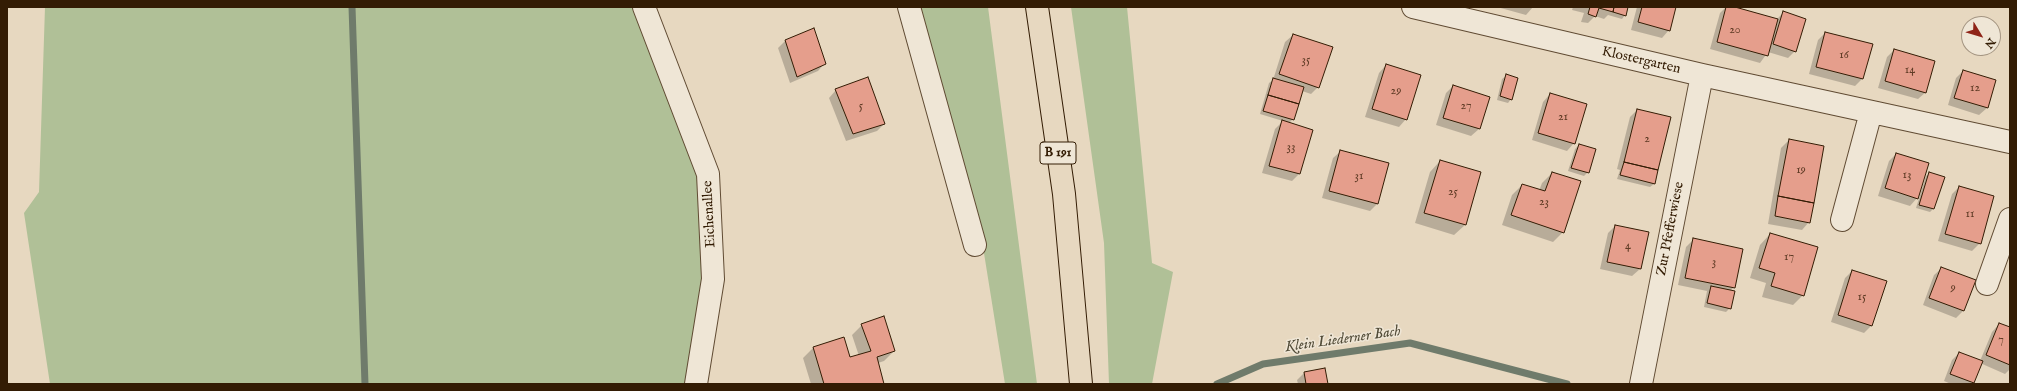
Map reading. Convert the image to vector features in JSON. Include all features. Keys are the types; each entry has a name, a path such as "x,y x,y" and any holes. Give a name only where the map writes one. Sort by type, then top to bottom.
{"main road":[{"name":"B 191","path":"1037,7 1064,194 1081,384"}],"street":[{"name":"Eichenallee","path":"644,7 708,174 713,279 696,384"},
{"path":"909,7 975,245"},
{"name":"Klostergarten","path":"1413,7 1702,75 2010,142"},
{"name":"Zur Pfefferwiese","path":"1641,384 1702,75"},
{"path":"1842,220 1871,112"},
{"path":"1988,284 2010,219"}],"green space":[{"path":"45,7 633,7 698,177 703,282 687,384 50,384 24,213 39,192"},
{"path":"917,7 988,7 1037,384 1005,384 983,247"},
{"path":"1071,7 1127,7 1152,263 1173,272 1152,384 1109,384 1104,243"}],"building":[{"path":"1590,7 1614,7 1613,12 1599,8 1596,17 1588,14"},
{"path":"1614,7 1628,7 1626,16 1613,12"},
{"path":"1642,7 1676,7 1670,31 1638,22"},
{"path":"1726,7 1735,7 1778,19 1768,56 1717,42"},
{"path":"1783,11 1806,19 1796,52 1773,44"},
{"path":"814,28 826,64 797,77 785,40"},
{"path":"1825,32 1873,44 1863,79 1816,67"},
{"path":"1293,34 1333,47 1319,88 1279,74"},
{"path":"1894,49 1935,61 1926,93 1885,81"},
{"path":"1386,64 1421,75 1407,120 1372,109"},
{"path":"1963,70 1996,80 1988,108 1954,98"},
{"path":"1506,74 1518,78 1512,100 1500,96"},
{"path":"868,77 885,124 853,134 835,89"},
{"path":"1273,78 1304,87 1299,104 1268,95"},
{"path":"1453,85 1490,97 1480,129 1443,118"},
{"path":"1550,93 1587,104 1575,144 1538,133"},
{"path":"1268,95 1299,104 1294,120 1263,111"},
{"path":"1637,109 1671,117 1658,170 1624,162"},
{"path":"1282,120 1313,130 1300,174 1269,166"},
{"path":"1789,139 1824,146 1814,203 1778,196"},
{"path":"1579,144 1596,149 1589,173 1571,168"},
{"path":"1340,150 1389,163 1378,204 1329,191"},
{"path":"1896,153 1929,163 1918,199 1885,188"},
{"path":"1440,160 1481,172 1466,225 1424,213"},
{"path":"1624,162 1658,170 1655,184 1620,175"},
{"path":"1552,172 1581,181 1564,233 1511,215 1522,184 1545,191"},
{"path":"1929,172 1945,177 1934,209 1919,205"},
{"path":"1959,186 1994,196 1981,244 1945,234"},
{"path":"1778,196 1814,203 1810,223 1775,216"},
{"path":"1615,225 1649,232 1641,269 1607,262"},
{"path":"1770,233 1818,247 1804,296 1771,286 1775,273 1759,268"},
{"path":"1693,238 1743,249 1735,288 1685,278"},
{"path":"1941,267 1976,280 1964,311 1929,298"},
{"path":"1852,270 1887,281 1872,326 1838,315"},
{"path":"1711,286 1735,291 1731,309 1707,303"},
{"path":"884,316 895,351 877,357 884,384 824,384 813,347 844,337 850,357 871,351 861,324"},
{"path":"1999,323 2010,327 2010,365 1986,355"},
{"path":"1959,352 1983,361 1974,383 1950,374"},
{"path":"1325,368 1328,384 1306,384 1304,372"}],"waterway":[{"path":"352,7 365,384"},
{"name":"Klein Liederner Bach","path":"1217,384 1263,364 1410,343 1567,384"}]}
